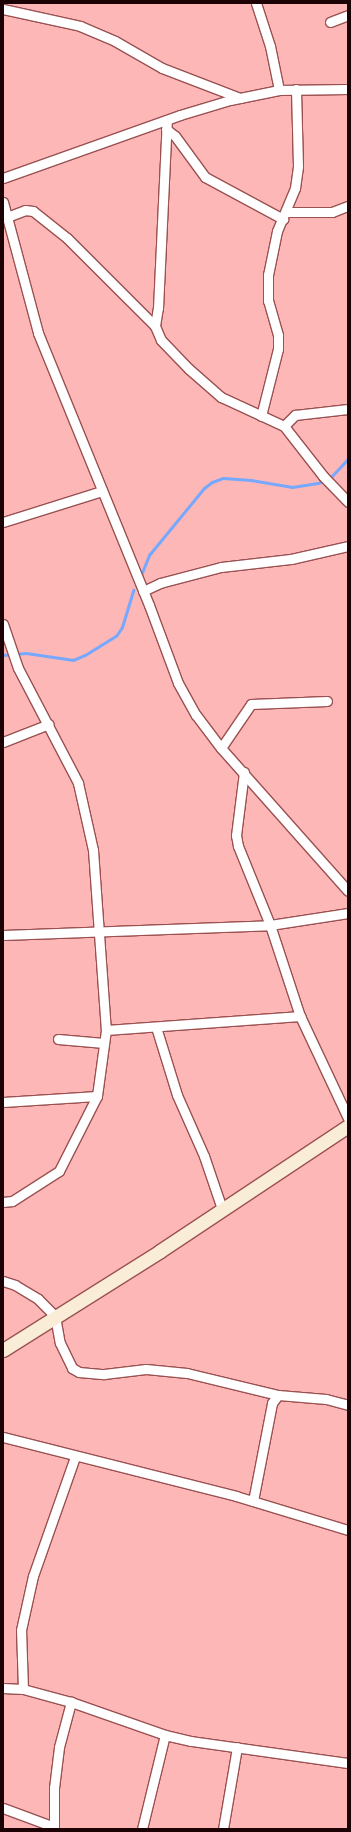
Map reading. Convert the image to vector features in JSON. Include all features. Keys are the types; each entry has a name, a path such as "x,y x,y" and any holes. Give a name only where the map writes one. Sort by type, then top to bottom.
{"main road":[{"path":"3,1350 348,1126"}],"street":[{"path":"256,3 270,46 279,90"},
{"path":"3,9 80,26 115,41 169,71 240,98"},
{"path":"330,22 348,15"},
{"path":"261,416 278,349 278,335 268,301 268,275 277,231 285,216 295,188 298,166 296,89"},
{"path":"3,178 167,124 240,98 279,90 348,89"},
{"path":"167,124 205,177 285,216 332,212 348,206"},
{"path":"155,326 158,308 167,124"},
{"path":"3,202 38,333 143,591 178,683 196,715 221,748 244,772 348,891"},
{"path":"6,217 25,210 32,211 67,238 155,326 161,340 221,397 284,426 323,476 348,502"},
{"path":"284,426 295,415 348,409"},
{"path":"3,522 102,491"},
{"path":"143,591 160,582 221,567 292,559 348,546"},
{"path":"3,624 6,639 18,668 49,724 78,783 93,850 106,1030 97,1096 59,1171 12,1201 3,1202"},
{"path":"221,748 251,704 327,701"},
{"path":"3,742 49,724"},
{"path":"244,772 236,835 238,846 270,924 300,1016 348,1118"},
{"path":"3,935 270,924 348,913"},
{"path":"106,1030 300,1016"},
{"path":"156,1027 177,1095 204,1156 222,1209"},
{"path":"58,1039 104,1043"},
{"path":"3,1102 97,1096"},
{"path":"3,1281 15,1285 38,1299 55,1316 60,1343 72,1368 79,1372 98,1374 146,1369 187,1373 278,1395 326,1399 348,1404"},
{"path":"253,1501 272,1403 278,1395"},
{"path":"3,1437 75,1457 253,1501 348,1530"},
{"path":"23,1689 21,1630 33,1576 75,1457"},
{"path":"3,1688 23,1689 71,1702 165,1735 348,1763"},
{"path":"3,1808 54,1828 54,1788 59,1746 71,1702"},
{"path":"142,1829 165,1735"},
{"path":"223,1829 237,1747"}],"waterway":[{"path":"141,575 149,555 204,488 212,482 223,478 251,480 292,487 318,483 330,478 348,459"},
{"path":"3,655 26,653 73,660 85,655 116,636 122,627 133,590"}]}
